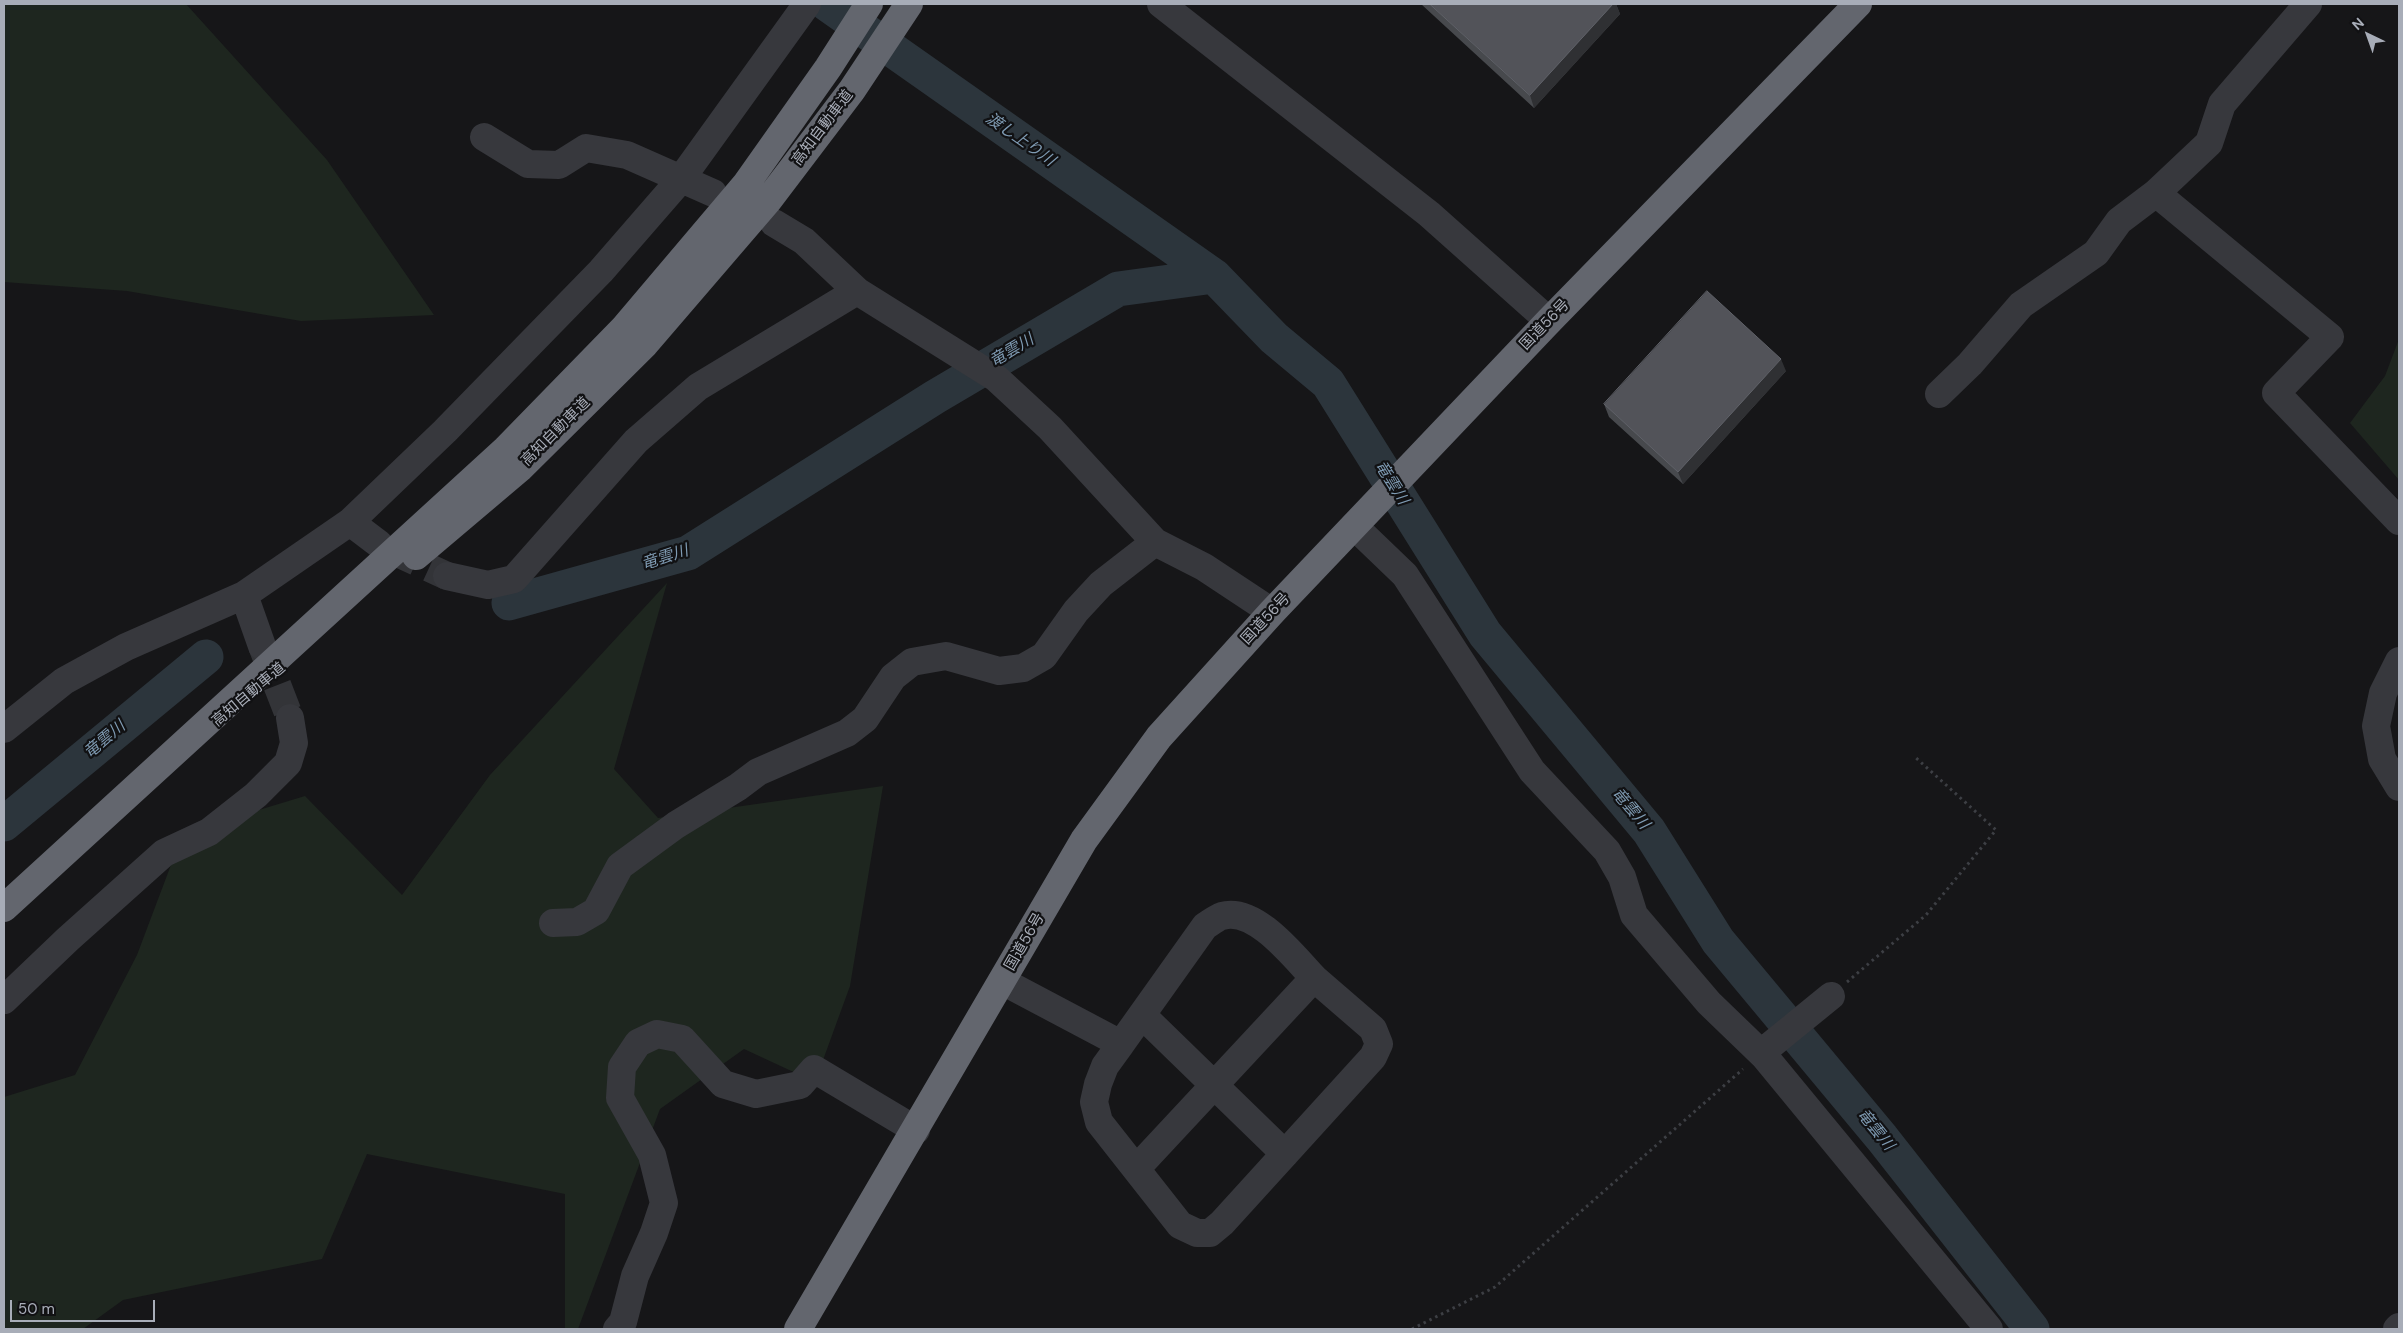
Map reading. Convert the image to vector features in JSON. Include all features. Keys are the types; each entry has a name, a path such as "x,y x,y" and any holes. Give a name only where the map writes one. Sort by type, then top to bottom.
{"highway":[{"name":"高知自動車道","path":"4,908 506,449 624,328 746,184 828,68 869,4"},
{"name":"高知自動車道","path":"132,792 520,468 645,344 767,202 852,90 909,4"},
{"name":"国道56号","path":"798,1329 1084,840 1159,737 1272,612 1362,517 1549,321 1858,4"}],"street":[{"path":"1161,4 1429,214 1549,321"},
{"path":"1939,394 1983,350 2021,305 2096,253 2119,221 2156,193 2209,143 2222,104 2308,4"},
{"path":"4,729 64,681 126,647 244,595 350,522 445,431 601,271 681,179 802,11"},
{"path":"484,137 528,164 559,165 586,148 627,155 714,193"},
{"path":"2156,193 2330,337 2276,393 2399,521"},
{"path":"774,223 804,241 857,291 996,378 1050,428 1156,542 1204,567 1272,612"},
{"path":"447,576 488,585 514,579 636,441 698,387 857,291"},
{"path":"1362,517 1405,575 1532,771 1607,851 1622,877 1634,915 1709,1003 1761,1053 1988,1329"},
{"path":"350,522 379,544"},
{"path":"553,923 577,922 596,911 620,866 676,825 738,788 758,772 847,733 865,719 893,677 912,662 946,656 999,670 1023,668 1044,656 1076,611 1101,584 1156,542"},
{"path":"244,595 262,646"},
{"path":"2399,661 2383,693 2376,726 2382,759 2399,787"},
{"path":"4,1000 68,939 164,853 209,832 256,794 288,763 294,743 290,718"},
{"path":"1222,916 1246,917 1272,934 1314,978 1373,1029 1379,1044 1373,1058 1222,1223 1210,1233 1197,1233 1180,1225 1098,1122 1094,1102 1105,1066 1142,1015 1205,926 1222,916"},
{"path":"1136,1169 1314,978"},
{"path":"1002,981 1121,1044"},
{"path":"1761,1053 1831,996"},
{"path":"1142,1015 1285,1154"},
{"path":"617,1329 623,1322 635,1276 654,1233 664,1203 652,1155 620,1098 622,1067 638,1042 657,1034 682,1039 723,1084 756,1094 800,1085 814,1069 916,1130"}],"path":[{"path":"1831,996 1926,915 1996,830 1915,757"},
{"path":"1412,1329 1495,1287 1761,1053"}],"shaded area":[{"path":"4,4 186,4 327,160 434,315 301,321 127,291 4,282"},
{"path":"2399,339 2399,480 2350,423 2385,376"},
{"path":"667,583 614,769 658,818 883,786 850,986 815,1082 744,1049 660,1109 578,1329 565,1329 565,1194 367,1154 322,1259 123,1300 83,1329 4,1329 4,1097 75,1075 137,955 183,833 305,796 402,895 490,775"}],"building":[{"path":"1430,4 1613,4 1530,95"},
{"path":"1707,291 1781,359 1678,472 1604,404"}],"waterway":[{"name":"竜雲川","path":"827,4 1214,276 1274,338 1328,383 1485,634 1649,831 1718,941 1882,1138 2032,1329"},
{"name":"竜雲川","path":"509,603 688,553 935,397 1118,289 1214,276"},
{"name":"竜雲川","path":"4,824 206,657"}],"tunnel":[{"path":"391,550 447,576"},
{"path":"262,646 290,718"}],"water label":[{"name":"渡し上り川","path":"1020,140"}]}
